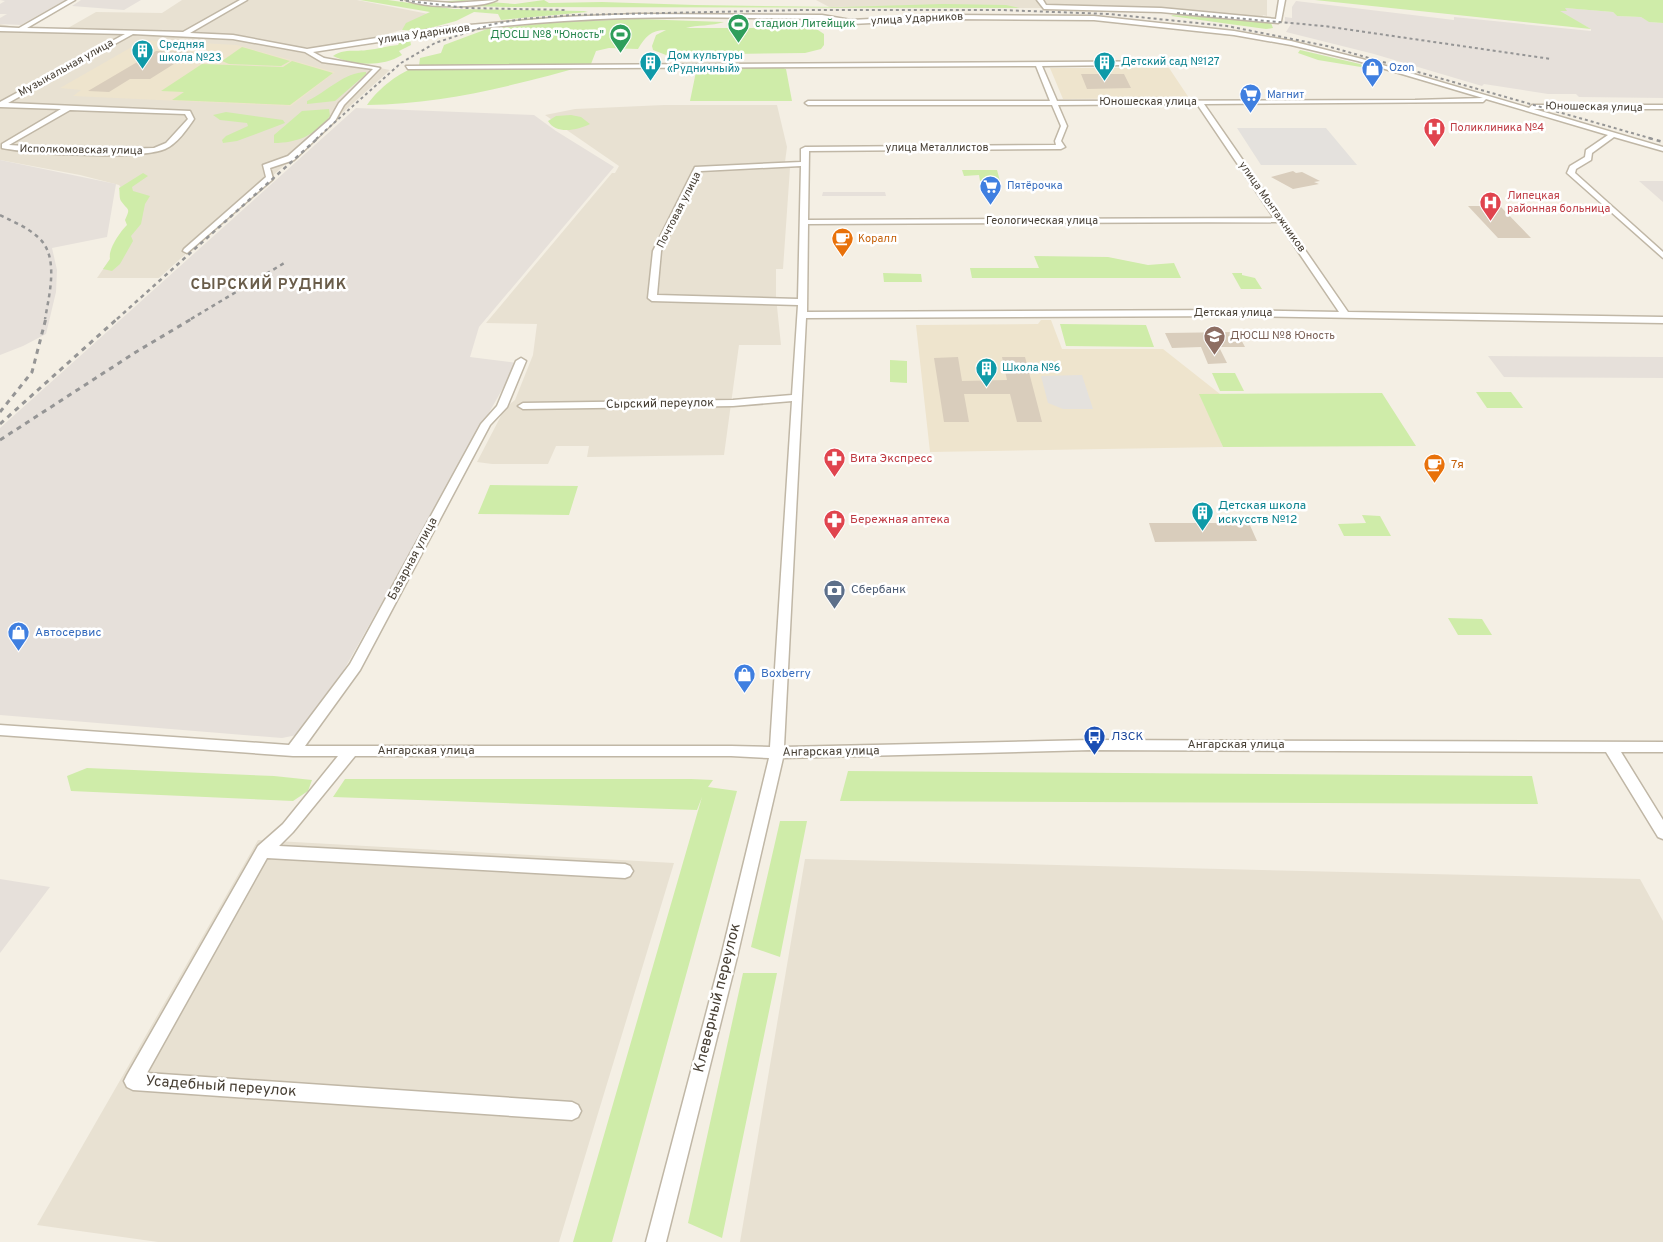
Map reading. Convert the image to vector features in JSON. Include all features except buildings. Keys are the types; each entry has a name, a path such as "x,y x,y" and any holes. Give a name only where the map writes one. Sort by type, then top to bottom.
{"street":[{"path":"21,29 72,0"},
{"path":"184,34 244,0"},
{"path":"409,0 452,5 469,5 494,0"},
{"path":"1040,0 1044,6 1161,10 1278,21 1282,0"},
{"name":"улица Ударников","path":"0,29 132,32 233,37 307,51 446,29 636,16 822,17 851,22 951,17 1094,18 1196,28 1267,38"},
{"name":"Музыкальная улица","path":"0,105 132,32"},
{"name":"Юношеская улица","path":"1267,38 1360,60 1663,149"},
{"path":"187,252 270,177 266,167 291,158 334,120 341,104 377,68 322,60 307,51"},
{"path":"1038,63 1054,102"},
{"path":"408,67 1205,63"},
{"name":"Юношеская улица","path":"808,103 1415,102 1488,99"},
{"name":"улица Монтажников","path":"1198,101 1344,313"},
{"name":"улица Металлистов","path":"805,149 1061,147 1058,140 1064,126 1054,102"},
{"path":"0,105 68,108"},
{"name":"Юношеская улица","path":"1525,109 1540,106 1663,107"},
{"name":"Исполкомовская улица","path":"68,108 188,112 191,119 164,148 154,151 111,152 4,147 4,145 68,108"},
{"path":"1614,134 1588,152 1588,158 1573,168 1571,173 1663,256"},
{"name":"Клеверный переулок","path":"656,1242 729,957 777,753 802,315 805,149"},
{"name":"Почтовая улица","path":"801,302 652,298 657,251 698,169 805,164"},
{"name":"Геологическая улица","path":"804,222 1280,220"},
{"name":"Детская улица","path":"802,315 1344,313 1363,316 1663,320"},
{"name":"Базарная улица","path":"293,751 355,667 486,424 502,407 521,361"},
{"name":"Сырский переулок","path":"523,406 733,403 797,398"},
{"name":"Ангарская улица","path":"0,730 293,751 731,751 777,753 1091,745 1663,747"},
{"path":"1610,747 1662,830"},
{"name":"Усадебный переулок","path":"351,751 288,828 263,852 133,1081 572,1111"},
{"path":"263,852 625,871"}],"shaded area":[{"path":"0,0 65,0 21,25 0,24 0,18 7,14 0,14 0,4 5,1"},
{"path":"81,0 141,0 124,10 72,6"},
{"path":"182,0 357,0 444,17 371,39 318,47 291,47 252,37 193,32 68,28 96,12 162,13"},
{"path":"816,0 1267,0 1267,16 1263,15 1262,17 1278,21 1151,10 831,8"},
{"path":"1296,1 1454,20 1454,17 1591,31 1591,29 1558,11 1564,8 1578,9 1613,12 1617,16 1641,17 1650,22 1663,23 1663,98 1579,97 1576,94 1548,94 1484,84 1482,86 1374,54 1286,32 1291,24 1285,23 1285,17 1292,18 1292,7"},
{"path":"0,24 34,31 140,33 241,41 390,70 159,278 97,278 141,214 119,185 80,175 0,160"},
{"path":"144,40 237,45 335,72 291,106 73,96 81,90 60,88"},
{"path":"1050,68 1169,68 1189,98 1063,99"},
{"path":"664,105 777,105 787,147 785,162 790,168 783,269 776,269 776,297 781,345 739,345 724,455 587,457 589,446 556,446 548,464 492,464 477,462 505,408 515,400 533,355 537,324 486,323 619,166 545,115 575,109"},
{"path":"356,108 534,115 614,167 479,327 470,357 517,363 332,691 297,735 282,738 0,715 0,428"},
{"path":"1237,128 1326,128 1357,165 1261,165"},
{"path":"0,160 116,184 107,237 52,248 57,270 56,292 46,334 0,355"},
{"path":"1639,181 1663,181 1663,202"},
{"path":"823,192 885,192 886,196 822,196"},
{"path":"1041,320 1051,320 1062,349 1163,349 1220,394 1200,394 1223,447 930,452 916,325 1038,324"},
{"path":"1488,356 1663,357 1663,378 1504,377"},
{"path":"1082,375 1093,409 1063,409 1048,403 1041,376"},
{"path":"258,840 674,863 559,1242 158,1242 37,1225"},
{"path":"805,859 1640,879 1663,921 1663,1242 740,1242"},
{"path":"0,879 50,887 0,953"}],"green space":[{"path":"360,0 388,0 454,9 588,12 501,20 498,14 474,12 456,21 419,31 402,30 406,23 430,12"},
{"path":"462,0 515,4 544,0 549,3 602,2 841,7 943,4 1006,5 1020,8 509,7 461,6 437,2"},
{"path":"1315,0 1663,0 1663,23 1649,22 1641,17 1617,16 1613,12 1565,8 1567,11 1560,11 1591,29"},
{"path":"1171,16 1262,21 1271,23 1273,28 1266,29"},
{"path":"638,19 724,22 686,28 810,28 824,34 824,45 821,49 805,53 666,55 653,50 652,46 656,35 666,30 661,30 649,35 638,49 609,48 596,51 591,64 535,79 452,97 395,104 367,105 390,81 404,72 419,66 420,58 441,53 444,45 487,29 560,22"},
{"path":"410,39 411,45 399,51 402,55 386,62 368,64 350,62 333,56 345,51 363,51 398,45 401,40"},
{"path":"242,47 290,61 281,66 229,64 222,61"},
{"path":"1300,50 1360,64 1367,68 1318,60 1298,53"},
{"path":"292,61 333,73 290,105 172,100 184,92 161,91 202,64 283,67"},
{"path":"778,66 786,69 792,101 690,101 697,67"},
{"path":"366,72 335,101 307,104 307,101 350,75"},
{"path":"329,109 330,116 325,123 312,133 298,139 274,143 274,135 302,111"},
{"path":"226,112 283,120 285,123 237,141 223,143 222,140 226,136 248,126 247,123 220,120 213,115"},
{"path":"571,115 581,117 590,124 580,128 562,130 556,128 548,121 556,116"},
{"path":"962,170 997,170 1000,181 980,181 979,175 964,176"},
{"path":"143,173 148,176 132,187 133,191 150,196 145,204 141,224 131,236 133,241 120,264 112,271 103,269 110,259 115,241 127,225 125,220 128,211 120,200 119,188"},
{"path":"1034,256 1108,257 1148,265 1174,263 1181,278 972,278 970,268 1039,268"},
{"path":"883,273 921,274 922,282 884,282"},
{"path":"1232,273 1242,273 1242,275 1255,278 1262,289 1241,289"},
{"path":"1060,324 1146,325 1154,347 1066,346"},
{"path":"890,360 907,361 907,383 890,382"},
{"path":"1212,373 1235,373 1244,391 1220,391"},
{"path":"1476,392 1511,392 1523,408 1487,408"},
{"path":"1382,393 1416,446 1223,447 1199,394"},
{"path":"490,485 578,486 569,515 478,514"},
{"path":"1362,515 1380,516 1391,536 1344,536 1338,524 1366,523"},
{"path":"1448,618 1482,619 1492,635 1458,635"},
{"path":"87,768 274,776 312,780 308,791 293,801 71,791 67,776"},
{"path":"848,771 1532,776 1538,804 840,801"},
{"path":"345,779 691,779 713,780 708,787 737,791 612,1242 573,1242 702,797 697,810 333,797"},
{"path":"780,821 807,821 780,957 751,947"},
{"path":"743,973 777,973 722,1238 688,1223"}],"railway":[{"path":"400,0 467,8 565,10"},
{"path":"316,139 401,63 435,43 493,24 522,19 573,15 803,10 1001,10 1109,14 1227,26 1327,46 1653,139"},
{"path":"1177,13 1324,26 1551,59"},
{"path":"117,319 318,138"},
{"path":"1649,138 1663,142"},
{"path":"0,215 31,232 46,247 51,267 51,278 45,319"},
{"path":"191,319 286,262"},
{"path":"0,412 32,372 46,318"},
{"path":"0,424 118,318"},
{"path":"0,440 136,352 193,318"}],"place":[{"name":"стадион Литейщик","path":"739,43"},
{"name":"ДЮСШ №8 \"Юность\"","path":"620,54"},
{"name":"Средняя школа №23","path":"143,70"},
{"name":"Дом культуры «Рудничный»","path":"651,81"},
{"name":"Детский сад №127","path":"1105,81"},
{"name":"Ozon","path":"1373,87"},
{"name":"Магнит","path":"1251,114"},
{"name":"Поликлиника №4","path":"1434,147"},
{"name":"Пятёрочка","path":"991,205"},
{"name":"Липецкая районная больница","path":"1491,221"},
{"name":"Коралл","path":"842,258"},
{"name":"ДЮСШ №8 Юность","path":"1214,355"},
{"name":"Школа №6","path":"986,387"},
{"name":"Вита Экспресс","path":"834,478"},
{"name":"7я","path":"1435,484"},
{"name":"Детская школа искусств №12","path":"1202,532"},
{"name":"Бережная аптека","path":"834,539"},
{"name":"Сбербанк","path":"835,609"},
{"name":"Автосервис","path":"19,652"},
{"name":"Boxberry","path":"745,693"},
{"name":"ЛЗСК","path":"1095,756"}],"district":[{"name":"СЫРСКИЙ РУДНИК","path":"269,285"}]}
